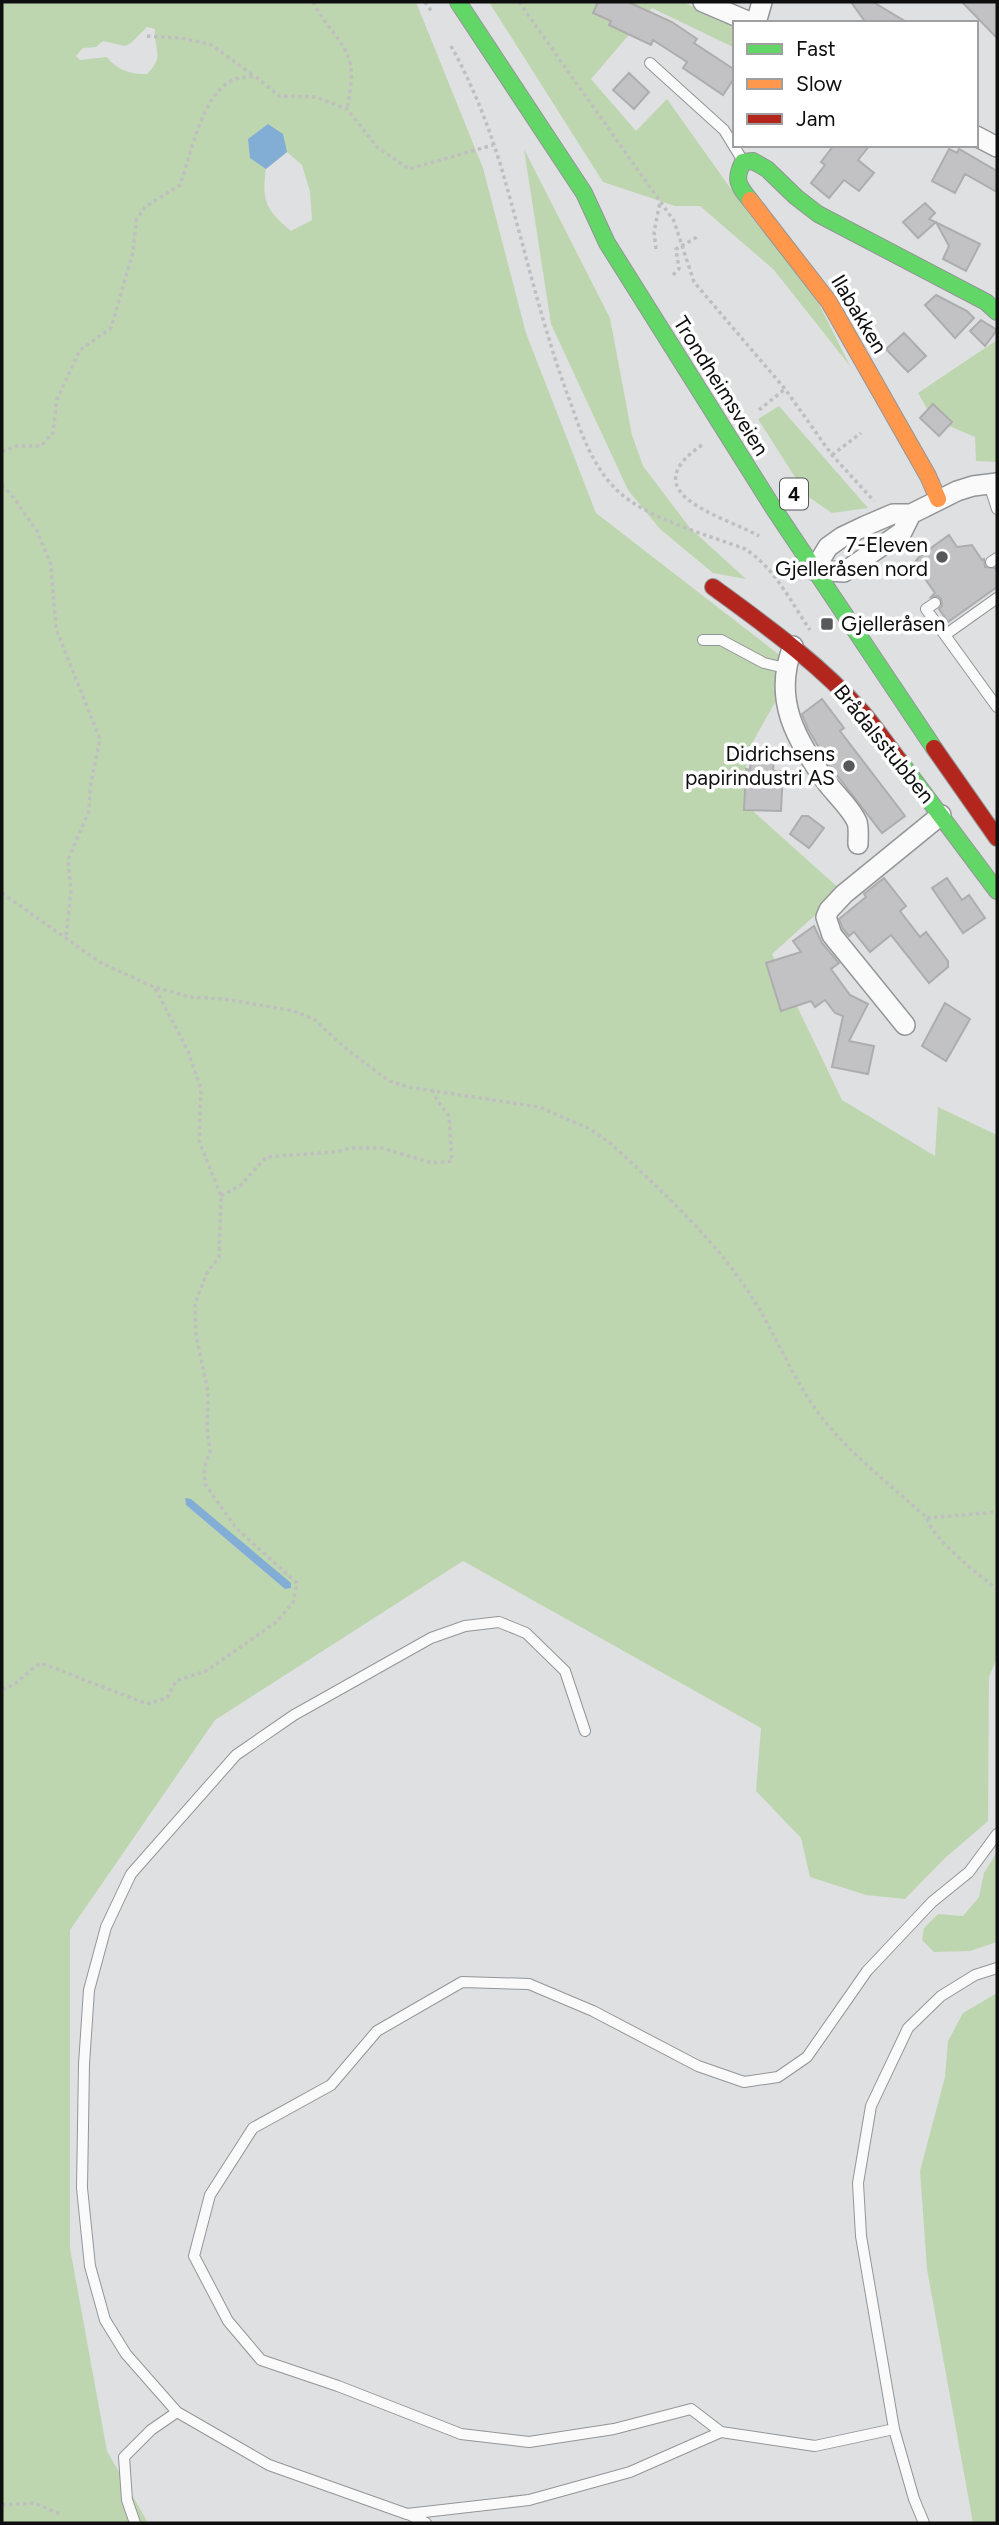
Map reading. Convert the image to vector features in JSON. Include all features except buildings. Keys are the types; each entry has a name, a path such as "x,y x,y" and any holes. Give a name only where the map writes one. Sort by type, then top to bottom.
{"main road":[{"name":"Trondheimsveien","path":"458,2 584,193 607,243 702,397 814,570 997,838"},
{"path":"743,162 753,161 768,169 818,214 986,302 997,312"},
{"name":"Ilabakken","path":"743,162 737,174 739,187 829,302 928,476 938,499"},
{"name":"Trondheimsveien","path":"584,193 613,223"},
{"path":"825,542 848,577"},
{"name":"Brådalsstubben","path":"713,587 793,646 842,690 864,714 997,891"}],"street":[{"path":"704,2 749,21"},
{"path":"755,21 762,2"},
{"path":"978,136 997,147"},
{"path":"911,514 902,532 848,577 814,570 825,542 888,517 911,514 938,499 973,486 993,483"},
{"path":"793,646 785,668 785,694 796,733 826,782 858,823 858,844"},
{"name":"Brådalsstubben","path":"905,1024 832,935 826,918 829,909 844,894 941,816"}],"lane":[{"name":"Ilabakken","path":"650,63 724,130 733,145"},
{"name":"Ilabakken","path":"734,147 743,162"},
{"path":"993,483 997,509"},
{"path":"945,635 997,598"},
{"path":"935,603 926,609 997,707"},
{"path":"703,640 721,640 764,663 785,668"},
{"path":"426,2523 269,2465 177,2412 126,2354 105,2320 90,2266 82,2188 84,2064 89,1990 106,1927 131,1874 236,1755 294,1715 420,1644 465,1626 499,1622 526,1633 565,1671 584,1731"},
{"path":"894,2429 815,2446 721,2432 691,2409 614,2429 529,2442 461,2434 338,2385 261,2360 228,2322 194,2256 210,2195 253,2128 331,2085 377,2031 462,1982 529,1984 593,2011 698,2066 744,2082 778,2077 807,2057 867,1970 932,1902 969,1872 997,1834"},
{"path":"924,2523 914,2499 894,2429 861,2236 858,2183 871,2106 908,2028 940,1996 975,1975 997,1968"},
{"path":"135,2523 127,2500 124,2458 151,2430 177,2412"},
{"path":"407,2514 528,2500 629,2472 721,2432"}],"path":[{"path":"313,2 347,55 351,73 347,109"},
{"path":"425,2 436,19"},
{"path":"519,2 674,221 694,282 785,389 832,455 888,517"},
{"path":"147,36 180,37 210,44 279,96 316,97 347,109 378,148 409,169 493,145"},
{"path":"447,36 470,82 493,145 559,375 582,435 603,474 620,493 641,508 745,549 756,556 773,575 810,631"},
{"path":"2,452 16,446 41,446 53,433 57,399 80,350 111,328 133,252 136,220 145,207 180,185 199,121 219,92 234,79 255,76"},
{"path":"656,249 654,232 660,202"},
{"path":"673,275 679,269 676,248 699,236"},
{"path":"759,410 785,389"},
{"path":"832,455 861,433"},
{"path":"702,445 681,463 677,481 681,494 692,505 749,530 768,543"},
{"path":"2,485 37,531 51,565 56,629 100,739 90,788 89,811 68,859 71,891 66,936"},
{"path":"2,893 101,962 154,987 190,997 225,999 295,1011 315,1020 344,1047 390,1081 408,1087 539,1107 588,1128 610,1143 726,1259 754,1299 803,1392 822,1419 842,1441 927,1518 942,1541 997,1589"},
{"path":"2,1689 13,1687 19,1679 41,1663 147,1704 167,1698 176,1681 206,1671 275,1623 293,1603 297,1583 236,1528 205,1484 204,1469 210,1451 207,1428 208,1392 196,1335 195,1303 207,1273 219,1257 221,1196 199,1141 201,1090 188,1051 154,987"},
{"path":"221,1196 241,1185 267,1157 335,1152 352,1148 382,1148 432,1163 452,1161 449,1116 436,1100 432,1090"},
{"path":"927,1518 997,1512"},
{"path":"2,2504 34,2503 61,2514"}],"green space":[{"path":"2,2 416,2 483,168 526,333 596,513 795,667 746,754 745,804 842,891 772,954 842,1100 935,1156 938,1107 997,1135 997,1658 989,1677 988,1821 944,1859 905,1899 866,1895 810,1877 801,1838 756,1791 761,1728 463,1561 215,1720 70,1930 70,2248 107,2451 148,2523 2,2523","holes":["147,27 155,29 157,53 156,62 147,74 125,71 107,57 80,60 76,56 83,48 96,47 103,41 125,46","287,152 302,165 310,192 312,220 291,231 276,217 265,197 266,169","185,1498 285,1589 186,1505"]},
{"path":"489,2 683,2 733,25 733,47 652,8 591,79 636,131 667,99 748,213 814,294 850,366 774,270 700,206 675,206 603,182"},
{"path":"524,149 610,318 632,435 643,466 690,528 746,579 713,573 660,529 628,490 551,324"},
{"path":"997,340 997,462 976,461 975,437 933,419 918,393"},
{"path":"779,406 868,508 832,513 807,496 758,419"},
{"path":"997,1852 997,1942 970,1951 934,1952 922,1940 924,1928 938,1914 963,1916 979,1897 984,1873"},
{"path":"997,1993 997,2523 973,2523 927,2269 920,2171 945,2077 948,2041 963,2013"}],"water":[{"path":"268,124 283,134 287,152 266,169 250,158 248,139"},
{"path":"185,1498 191,1499 291,1583 291,1588 285,1589 186,1505"}],"traffic: fast":[{"path":"458,2 584,193 607,243 774,509 934,748"},
{"path":"750,200 738,178 743,162 753,161 767,169 818,214 986,302 997,312"},
{"path":"899,760 997,891"}],"traffic: slow":[{"path":"750,200 829,302 928,476 938,499"}],"traffic: jam":[{"path":"713,587 829,678 863,713 899,760"},
{"path":"934,748 997,838"}],"place":[{"name":"7-Eleven Gjelleråsen nord","path":"942,557"},
{"name":"Gjelleråsen","path":"827,624"},
{"name":"Didrichsens papirindustri AS","path":"849,766"}]}
